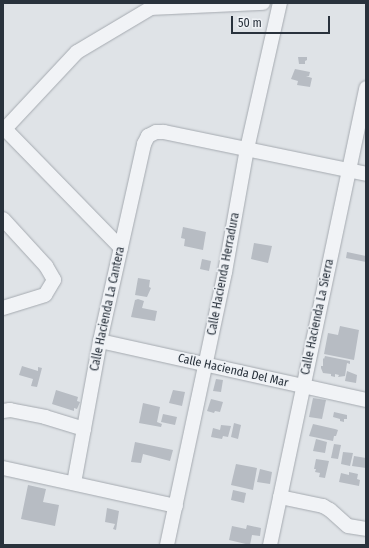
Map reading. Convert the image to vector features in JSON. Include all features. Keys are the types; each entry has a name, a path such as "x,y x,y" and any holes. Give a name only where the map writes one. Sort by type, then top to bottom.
{"street":[{"path":"121,248 4,130 77,52 151,8 263,3"},
{"name":"Calle Hacienda Herradura","path":"167,545 206,365 247,149 280,3"},
{"name":"Calle Hacienda La Sierra","path":"270,545 366,88"},
{"name":"Calle Hacienda La Cantera","path":"74,483 100,341 144,144 148,136 156,132 164,132 247,149"},
{"path":"247,149 366,174"},
{"path":"3,219 46,266 54,280 45,295 3,308"},
{"name":"Calle Hacienda Del Mar","path":"100,341 366,400"},
{"path":"3,411 10,410 45,417 84,428"},
{"path":"3,468 176,506"},
{"path":"280,497 323,506 330,510 348,526 366,529"}],"building":[{"path":"298,57 307,57 305,64 299,64"},
{"path":"295,69 310,72 309,76 306,76 312,78 310,87 297,85 298,81 291,79"},
{"path":"183,227 206,232 203,250 184,246 185,239 181,238"},
{"path":"254,243 272,246 268,263 251,259"},
{"path":"347,252 366,256 366,262 346,258"},
{"path":"202,259 211,261 209,271 200,269"},
{"path":"138,278 150,280 149,287 151,288 147,297 135,295"},
{"path":"138,299 144,301 142,308 157,311 155,321 131,317 135,300"},
{"path":"340,326 359,330 354,360 324,354 328,333 338,335"},
{"path":"325,356 350,361 350,364 347,363 345,376 338,377 339,375 335,374 335,377 331,376 331,374 323,373 321,366 323,366 323,358 324,359"},
{"path":"22,366 38,371 38,367 42,368 37,387 31,386 33,379 19,375"},
{"path":"347,371 357,375 356,383 345,381"},
{"path":"216,379 223,380 221,392 213,391"},
{"path":"56,390 78,397 77,401 80,402 77,409 74,408 74,411 52,404"},
{"path":"173,390 185,392 182,406 169,403"},
{"path":"313,398 326,400 322,419 309,417"},
{"path":"211,399 223,402 220,412 215,411 214,413 207,411"},
{"path":"143,403 160,407 157,422 162,424 161,427 139,423"},
{"path":"334,412 347,415 347,419 344,419 344,422 340,421 340,419 333,417"},
{"path":"163,414 177,417 175,425 161,422"},
{"path":"234,423 241,425 238,439 231,437"},
{"path":"313,424 338,430 333,441 309,436"},
{"path":"221,425 231,426 228,437 223,436 222,439 211,437 213,428 220,430"},
{"path":"316,439 327,442 325,453 313,451"},
{"path":"135,442 173,450 170,461 143,454 141,463 131,462"},
{"path":"334,444 341,445 338,459 331,458"},
{"path":"343,452 353,453 350,466 341,464"},
{"path":"354,456 366,458 366,468 352,466"},
{"path":"316,459 329,461 325,478 319,477 320,473 315,472 316,469 314,469"},
{"path":"236,464 257,468 253,490 231,485"},
{"path":"260,469 272,472 270,484 257,482"},
{"path":"349,472 358,474 357,479 360,480 359,486 339,482 341,473 349,475"},
{"path":"28,485 46,489 43,502 59,505 55,526 21,519"},
{"path":"233,490 246,493 244,503 231,500"},
{"path":"107,508 119,511 116,530 113,529 115,524 105,522"},
{"path":"247,525 261,528 260,536 252,535 250,545 229,540 232,526 246,529"}]}
